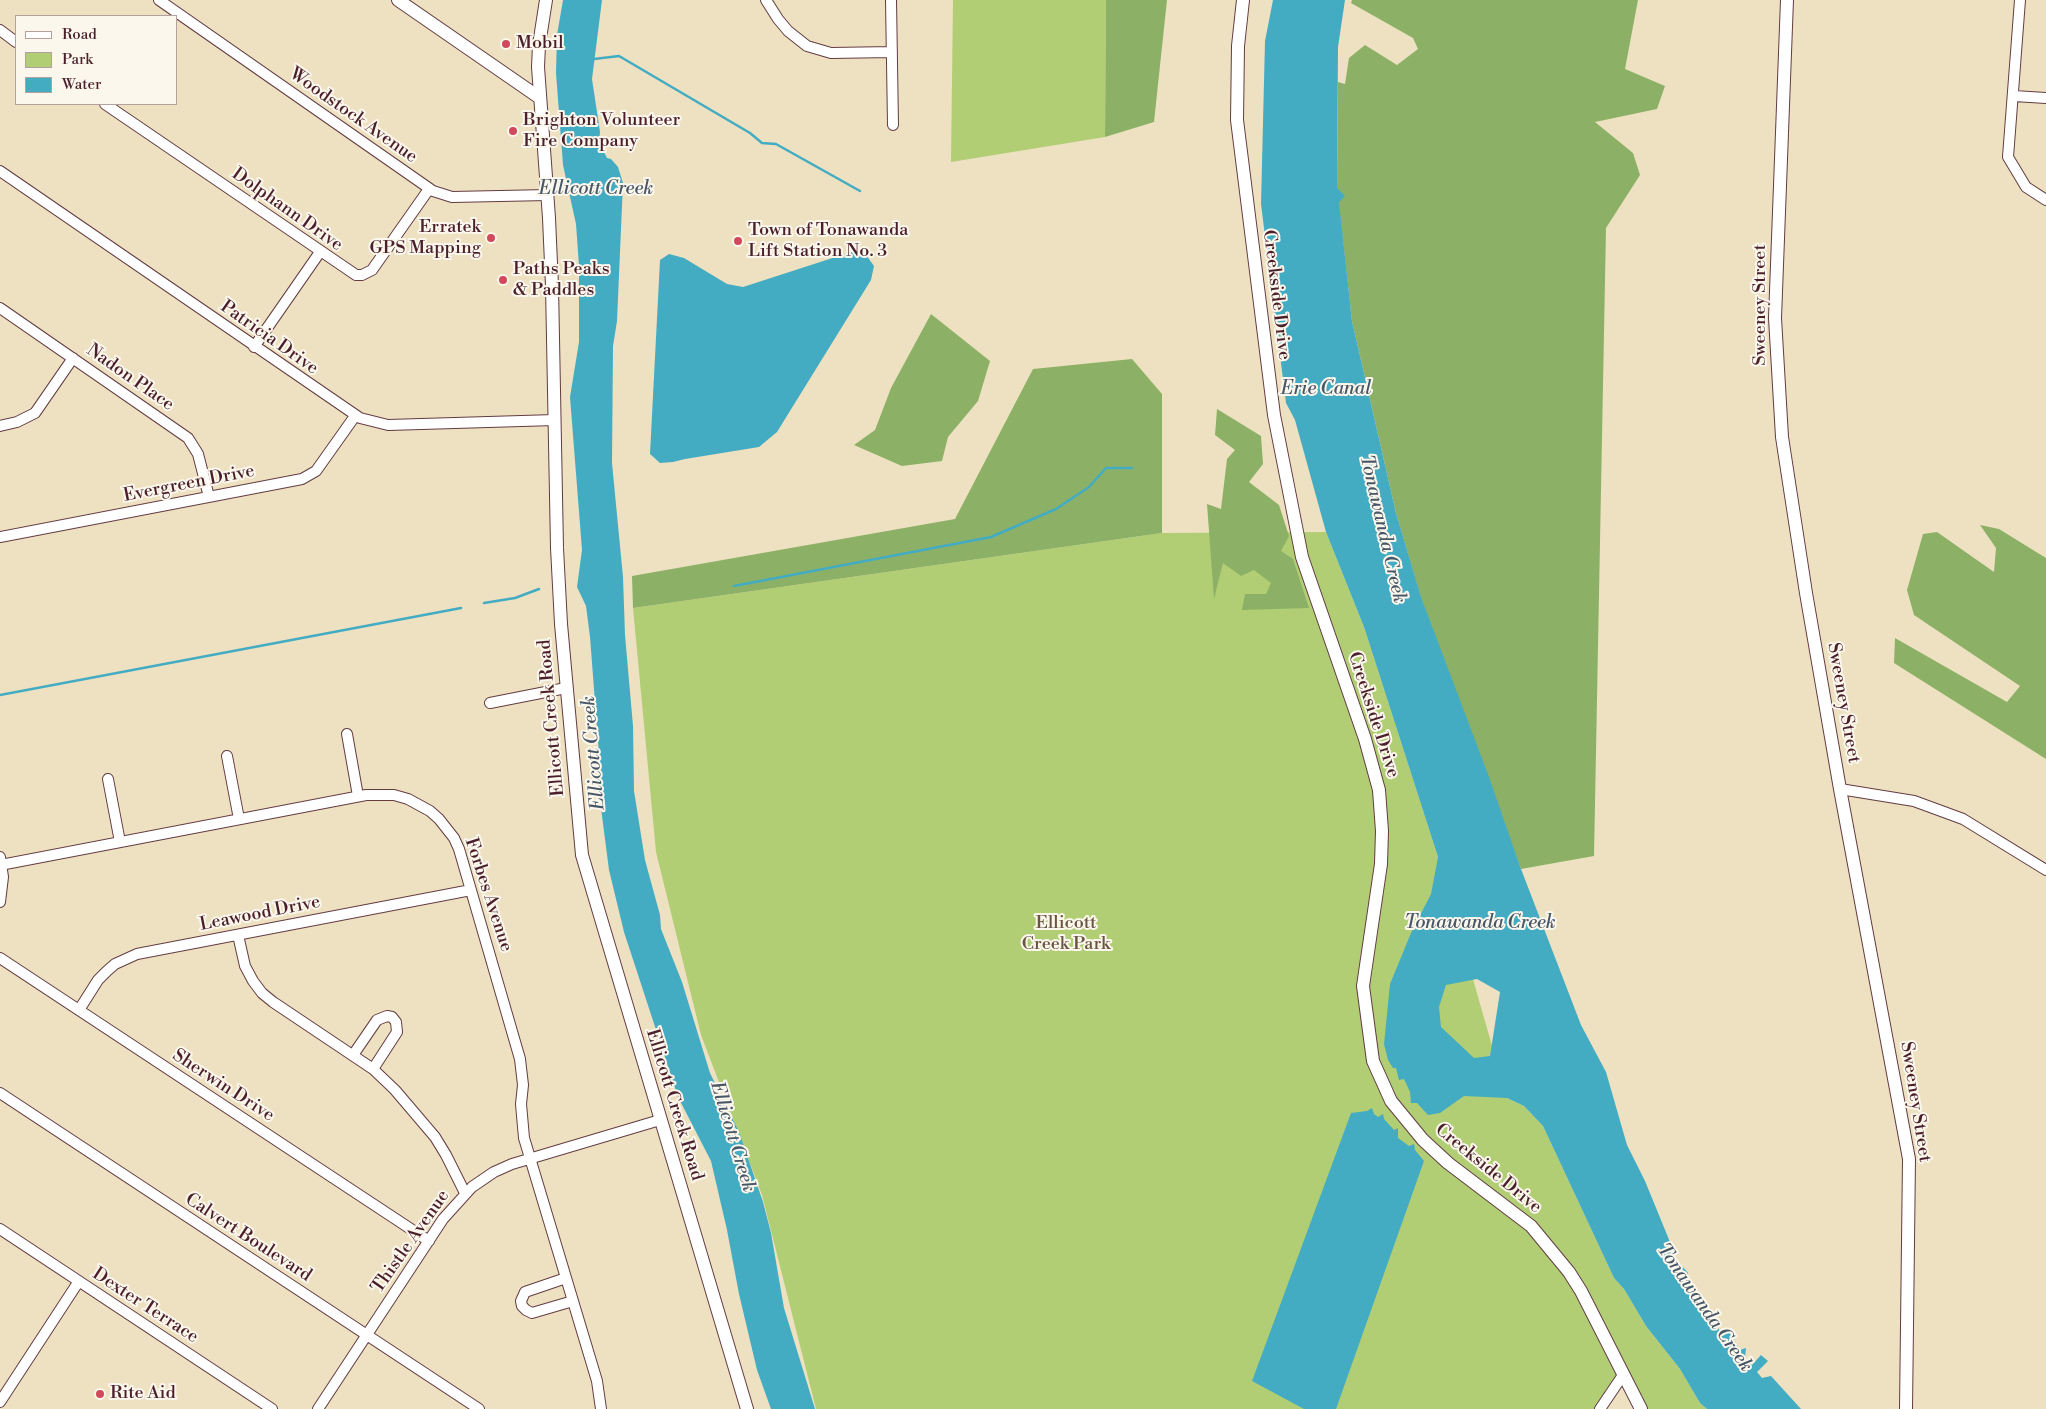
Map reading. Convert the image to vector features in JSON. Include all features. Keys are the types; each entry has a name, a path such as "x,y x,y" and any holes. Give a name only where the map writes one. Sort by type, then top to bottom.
{"street":[{"name":"Woodstock Avenue","path":"159,0 429,189 452,197 548,195"},
{"path":"398,0 540,98"},
{"name":"Ellicott Creek Road","path":"546,0 539,45 540,98 548,195 552,286 557,548 566,688 582,855 747,1409"},
{"path":"766,0 788,31 807,46 831,53 892,52"},
{"path":"891,0 893,125"},
{"name":"Creekside Drive","path":"1244,0 1238,46 1237,120 1274,415 1302,558 1365,739 1378,790 1382,831 1381,864 1363,986 1373,1061 1391,1101 1423,1140 1448,1164 1531,1226 1551,1248 1581,1291 1641,1409"},
{"name":"Sweeney Street","path":"1787,0 1776,318 1782,437 1806,593 1840,789 1909,1159 1906,1409"},
{"path":"2020,0 2008,157 2026,187 2046,200"},
{"path":"0,30 15,41"},
{"path":"2014,96 2046,98"},
{"name":"Dolphann Drive","path":"106,105 350,273 362,276 372,270 429,189"},
{"name":"Patricia Drive","path":"0,171 355,416 373,423 388,425 555,420"},
{"path":"254,347 320,252"},
{"name":"Nadon Place","path":"0,308 188,438 198,454 209,497"},
{"path":"0,426 17,422 35,413 73,358"},
{"name":"Evergreen Drive","path":"0,537 302,479 310,476 322,463 355,416"},
{"path":"490,703 566,688"},
{"path":"347,734 358,796"},
{"path":"227,756 239,819"},
{"path":"108,779 120,842"},
{"path":"1840,789 1914,801 1962,819 2046,870"},
{"name":"Forbes Avenue","path":"1,862 120,842 358,796 394,795 408,799 430,811 439,819 454,838 459,849 520,1059 523,1085 522,1122 530,1158 597,1381 601,1409"},
{"path":"0,902 3,882 1,862"},
{"name":"Leawood Drive","path":"79,1010 98,980 107,971 126,958 137,954 471,890"},
{"path":"238,935 245,966 253,981 262,992 273,1002 353,1055 395,1090 422,1120 446,1155 465,1193"},
{"name":"Sherwin Drive","path":"0,958 429,1241"},
{"path":"353,1055 376,1020 387,1016 392,1017 396,1022 397,1032 372,1069"},
{"name":"Calvert Boulevard","path":"0,1094 479,1409"},
{"name":"Thistle Avenue","path":"318,1409 452,1207 465,1193 494,1172 530,1158 660,1120"},
{"name":"Dexter Terrace","path":"0,1229 272,1409"},
{"path":"566,1278 525,1292 521,1301 522,1306 532,1313 573,1301"},
{"path":"0,1402 79,1281"},
{"path":"1600,1409 1623,1375"}],"green space":[{"path":"953,0 1106,0 1105,137 951,162"},
{"path":"1106,0 1167,0 1154,122 1105,137"},
{"path":"1352,0 1638,0 1625,69 1665,86 1657,109 1595,122 1633,153 1640,175 1606,228 1594,856 1521,869 1421,598 1396,513 1352,321 1337,188 1338,82 1345,84 1349,58 1365,45 1397,65 1418,49 1413,38 1351,3"},
{"path":"931,314 990,361 978,401 948,437 942,461 902,466 854,445 875,430 891,388"},
{"path":"1132,359 1162,394 1162,533 633,608 632,576 955,519 1033,369"},
{"path":"1217,409 1261,436 1263,464 1249,482 1279,505 1289,536 1281,551 1293,559 1309,608 1242,610 1245,594 1266,594 1271,583 1254,570 1241,576 1223,563 1214,599 1207,504 1221,509 1227,459 1235,450 1215,435"},
{"path":"1980,525 1999,529 2046,558 2046,759 1894,663 1895,638 2007,702 2020,686 1914,615 1907,590 1923,534 1937,532 1994,572 1996,548"},
{"name":"Ellicott Creek Park","path":"1326,532 1364,627 1438,857 1507,1098 1524,1106 1543,1126 1614,1278 1624,1289 1646,1326 1680,1369 1700,1403 1707,1409 1643,1409 1623,1376 1600,1409 816,1409 762,1195 701,1035 656,852 633,608 1162,533"}],"water":[{"name":"Ellicott Creek","path":"563,0 602,0 592,79 600,132 599,142 607,158 611,159 618,167 623,183 617,321 613,346 612,463 623,577 625,635 633,726 634,791 645,860 660,915 661,929 682,982 710,1073 739,1132 763,1202 771,1233 784,1308 815,1409 771,1409 757,1370 711,1161 678,1097 624,932 609,870 598,785 601,780 590,637 586,606 577,587 582,550 570,397 579,342 579,266 576,224 563,165 556,73 557,35"},
{"path":"1273,0 1345,0 1338,47 1337,188 1345,196 1339,202 1352,321 1396,513 1421,597 1489,777 1521,869 1581,1025 1606,1072 1627,1145 1645,1181 1670,1242 1670,1252 1688,1273 1687,1280 1722,1334 1729,1332 1740,1350 1746,1348 1745,1358 1752,1365 1761,1355 1768,1361 1757,1372 1762,1378 1771,1376 1801,1409 1707,1409 1700,1403 1680,1369 1646,1326 1624,1289 1614,1278 1543,1126 1524,1106 1507,1098 1464,1096 1440,1113 1428,1115 1417,1103 1411,1103 1410,1092 1404,1079 1399,1080 1396,1068 1393,1068 1388,1060 1384,1044 1390,984 1411,933 1431,894 1438,857 1364,627 1326,532 1295,420 1286,403 1261,204 1265,41","holes":["1477,979 1500,992 1490,1056 1474,1058 1441,1027 1439,1007 1446,985"]},
{"path":"851,252 866,255 874,266 871,280 777,432 759,447 673,462 660,463 650,454 660,260 669,254 684,258 727,284 743,287"},
{"path":"1372,1108 1374,1114 1378,1117 1383,1114 1384,1119 1394,1130 1398,1128 1398,1138 1409,1146 1414,1144 1415,1150 1424,1161 1336,1409 1304,1409 1252,1381 1351,1113 1367,1111"}],"waterway":[{"path":"594,59 619,56 750,133 762,143 776,144 860,191"},
{"path":"734,586 991,537 1056,509 1089,487 1106,468 1132,468"},
{"path":"484,603 515,598 539,589"},
{"path":"0,695 461,608"}],"place":[{"name":"Mobil","path":"506,44"},
{"name":"Brighton Volunteer Fire Company","path":"513,131"},
{"name":"Erratek GPS Mapping","path":"491,238"},
{"name":"Town of Tonawanda Lift Station No. 3","path":"738,241"},
{"name":"Paths Peaks & Paddles","path":"503,280"},
{"name":"Rite Aid","path":"100,1394"}],"water label":[{"name":"Erie Canal","path":"1326,389"},
{"name":"Tonawanda Creek","path":"1382,529"},
{"name":"Tonawanda Creek","path":"1480,923"},
{"name":"Tonawanda Creek","path":"1704,1308"}]}
